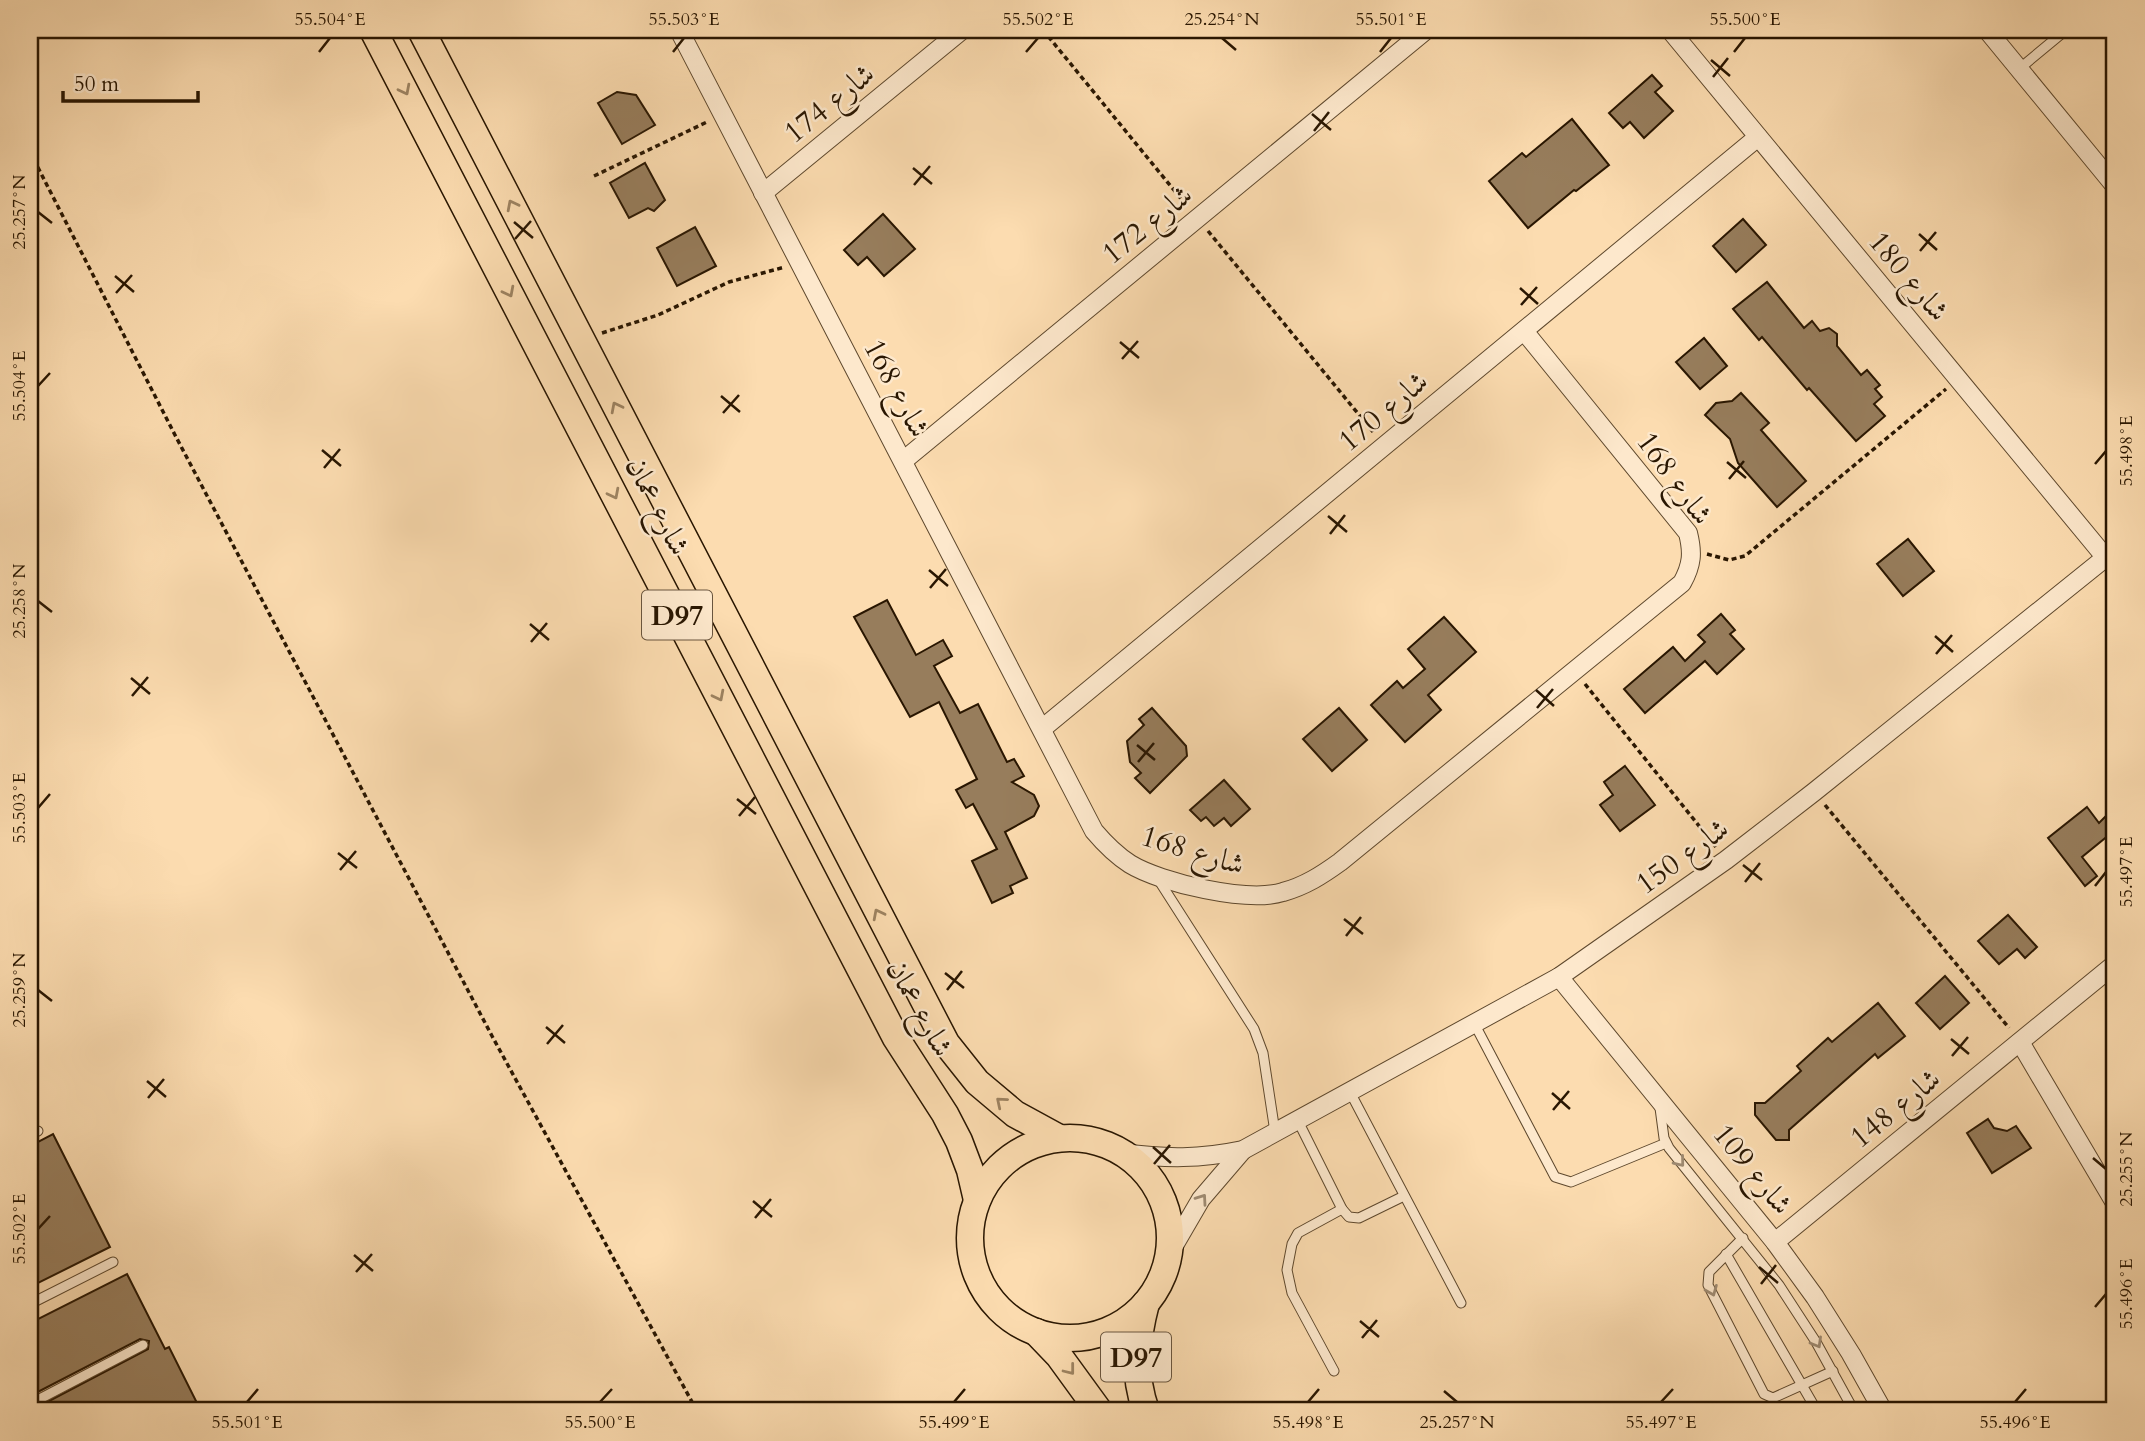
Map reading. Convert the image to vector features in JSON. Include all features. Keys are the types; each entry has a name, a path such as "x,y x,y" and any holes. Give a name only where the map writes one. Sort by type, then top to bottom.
{"main road":[{"name":"شارع عمان","path":"373,30 896,1038 950,1123 970,1170 976,1200"},
{"name":"شارع عمان","path":"421,30 946,1044 977,1082 1015,1114 1059,1138"},
{"path":"1059,1138 1092,1140 1123,1153 1145,1172 1161,1197 1169,1225 1169,1254 1161,1280 1146,1303 1124,1323 1096,1335 1066,1338 1036,1332 1012,1320 992,1301 978,1279 970,1253 970,1226 976,1200 990,1177 1009,1158 1033,1144 1059,1138"},
{"name":"D97","path":"1146,1303 1138,1333 1136,1364 1146,1411"},
{"name":"D97","path":"1036,1332 1066,1365 1099,1411"}],"street":[{"name":"شارع 168","path":"679,30 1094,831 1111,850 1132,865 1156,874 1214,891 1247,897 1281,893 1312,881 1682,583 1690,568 1692,550 1688,533 1524,331"},
{"name":"شارع 174","path":"763,192 962,30"},
{"name":"شارع 172","path":"903,461 1426,30"},
{"name":"شارع 180","path":"1670,30 1958,379 2110,554"},
{"path":"1987,30 2115,186"},
{"name":"شارع 170","path":"1043,728 1758,137"},
{"name":"شارع 150","path":"1123,1153 1183,1159 1243,1150 1559,976 1726,860 2110,554"},
{"name":"شارع 148","path":"1775,1242 2115,964"},
{"name":"شارع 109","path":"1559,976 1775,1242 1822,1308 1883,1411"},
{"path":"2020,1042 2115,1203"},
{"name":"شارع 150","path":"1169,1254 1201,1199 1243,1150"}],"lane":[{"path":"2019,69 2066,30"},
{"path":"1156,874 1254,1029 1263,1053 1276,1133"},
{"path":"1475,1023 1555,1177 1572,1182 1666,1143"},
{"path":"1350,1092 1461,1303"},
{"path":"1659,1099 1666,1143 1743,1238 1798,1313 1854,1411"},
{"path":"1298,1121 1342,1209 1349,1217 1359,1218 1404,1196"},
{"path":"1334,1371 1292,1293 1287,1270 1298,1233 1342,1209"},
{"path":"1743,1238 1709,1272 1708,1285 1764,1394 1773,1398 1833,1371"},
{"path":"1726,1254 1817,1411"},
{"path":"30,1304 113,1262"},
{"path":"30,1404 143,1345"}],"path":[{"path":"1043,30 1385,446"},
{"path":"594,176 723,114"},
{"path":"30,152 175,435 492,1036 697,1411"},
{"path":"581,339 658,315 729,282 800,263"},
{"path":"1692,550 1729,560 1745,556 1958,379"},
{"path":"1575,671 1726,860"},
{"path":"1814,792 2020,1042"}],"building":[{"path":"1652,75 1662,86 1655,92 1673,111 1644,138 1630,122 1623,128 1609,113"},
{"path":"617,92 636,95 655,125 622,144 598,103"},
{"path":"1572,119 1609,165 1528,228 1489,181 1522,153 1526,157"},
{"path":"645,163 665,200 654,211 648,208 629,218 610,183"},
{"path":"883,214 915,249 884,276 867,257 858,265 844,250"},
{"path":"1743,219 1766,245 1736,272 1713,246"},
{"path":"695,227 716,266 677,286 657,248"},
{"path":"1767,282 1804,328 1812,321 1820,331 1829,328 1837,334 1837,346 1861,375 1867,370 1880,385 1875,389 1882,397 1874,404 1885,416 1856,441 1809,388 1807,390 1762,337 1759,340 1733,309"},
{"path":"1704,338 1727,366 1700,389 1676,362"},
{"path":"1741,393 1769,423 1761,430 1806,481 1777,507 1738,463 1730,439 1705,415 1716,403 1732,401"},
{"path":"1908,539 1934,571 1903,596 1877,564"},
{"path":"887,600 916,655 943,640 952,656 934,666 960,713 978,704 1007,762 1014,759 1024,776 1012,782 1034,795 1039,806 1034,816 1005,832 1027,878 1010,886 1013,893 992,903 972,861 997,849 973,804 966,808 956,790 977,779 939,702 910,717 854,617"},
{"path":"1721,614 1735,630 1730,634 1744,649 1717,674 1705,661 1645,713 1624,689 1673,647 1685,661 1705,642 1698,635"},
{"path":"1444,617 1476,652 1428,695 1441,710 1405,742 1371,705 1397,681 1403,688 1425,669 1408,649"},
{"path":"1152,708 1186,746 1187,756 1150,793 1135,778 1141,773 1130,762 1127,741 1144,725 1139,719"},
{"path":"1339,708 1367,740 1332,771 1303,739"},
{"path":"1625,766 1655,805 1620,831 1600,805 1613,795 1604,782"},
{"path":"1224,780 1250,809 1231,826 1224,818 1214,826 1206,817 1201,821 1190,810"},
{"path":"2087,807 2099,823 2115,807 2115,830 2082,857 2097,876 2085,886 2048,838"},
{"path":"2008,915 2037,947 2025,958 2017,949 1999,964 1978,941"},
{"path":"1945,976 1969,1003 1940,1029 1916,1003"},
{"path":"1878,1003 1905,1036 1878,1058 1875,1054 1789,1130 1789,1140 1776,1140 1755,1115 1755,1103 1765,1103 1801,1071 1797,1066 1828,1038 1832,1042"},
{"path":"1988,1119 1994,1128 2007,1131 2016,1126 2031,1148 1992,1173 1967,1133"},
{"path":"53,1134 110,1247 30,1287 30,1146"},
{"path":"127,1274 165,1349 169,1347 197,1403 180,1411 30,1411 148,1349 149,1341 140,1339 30,1396 30,1323"}]}
